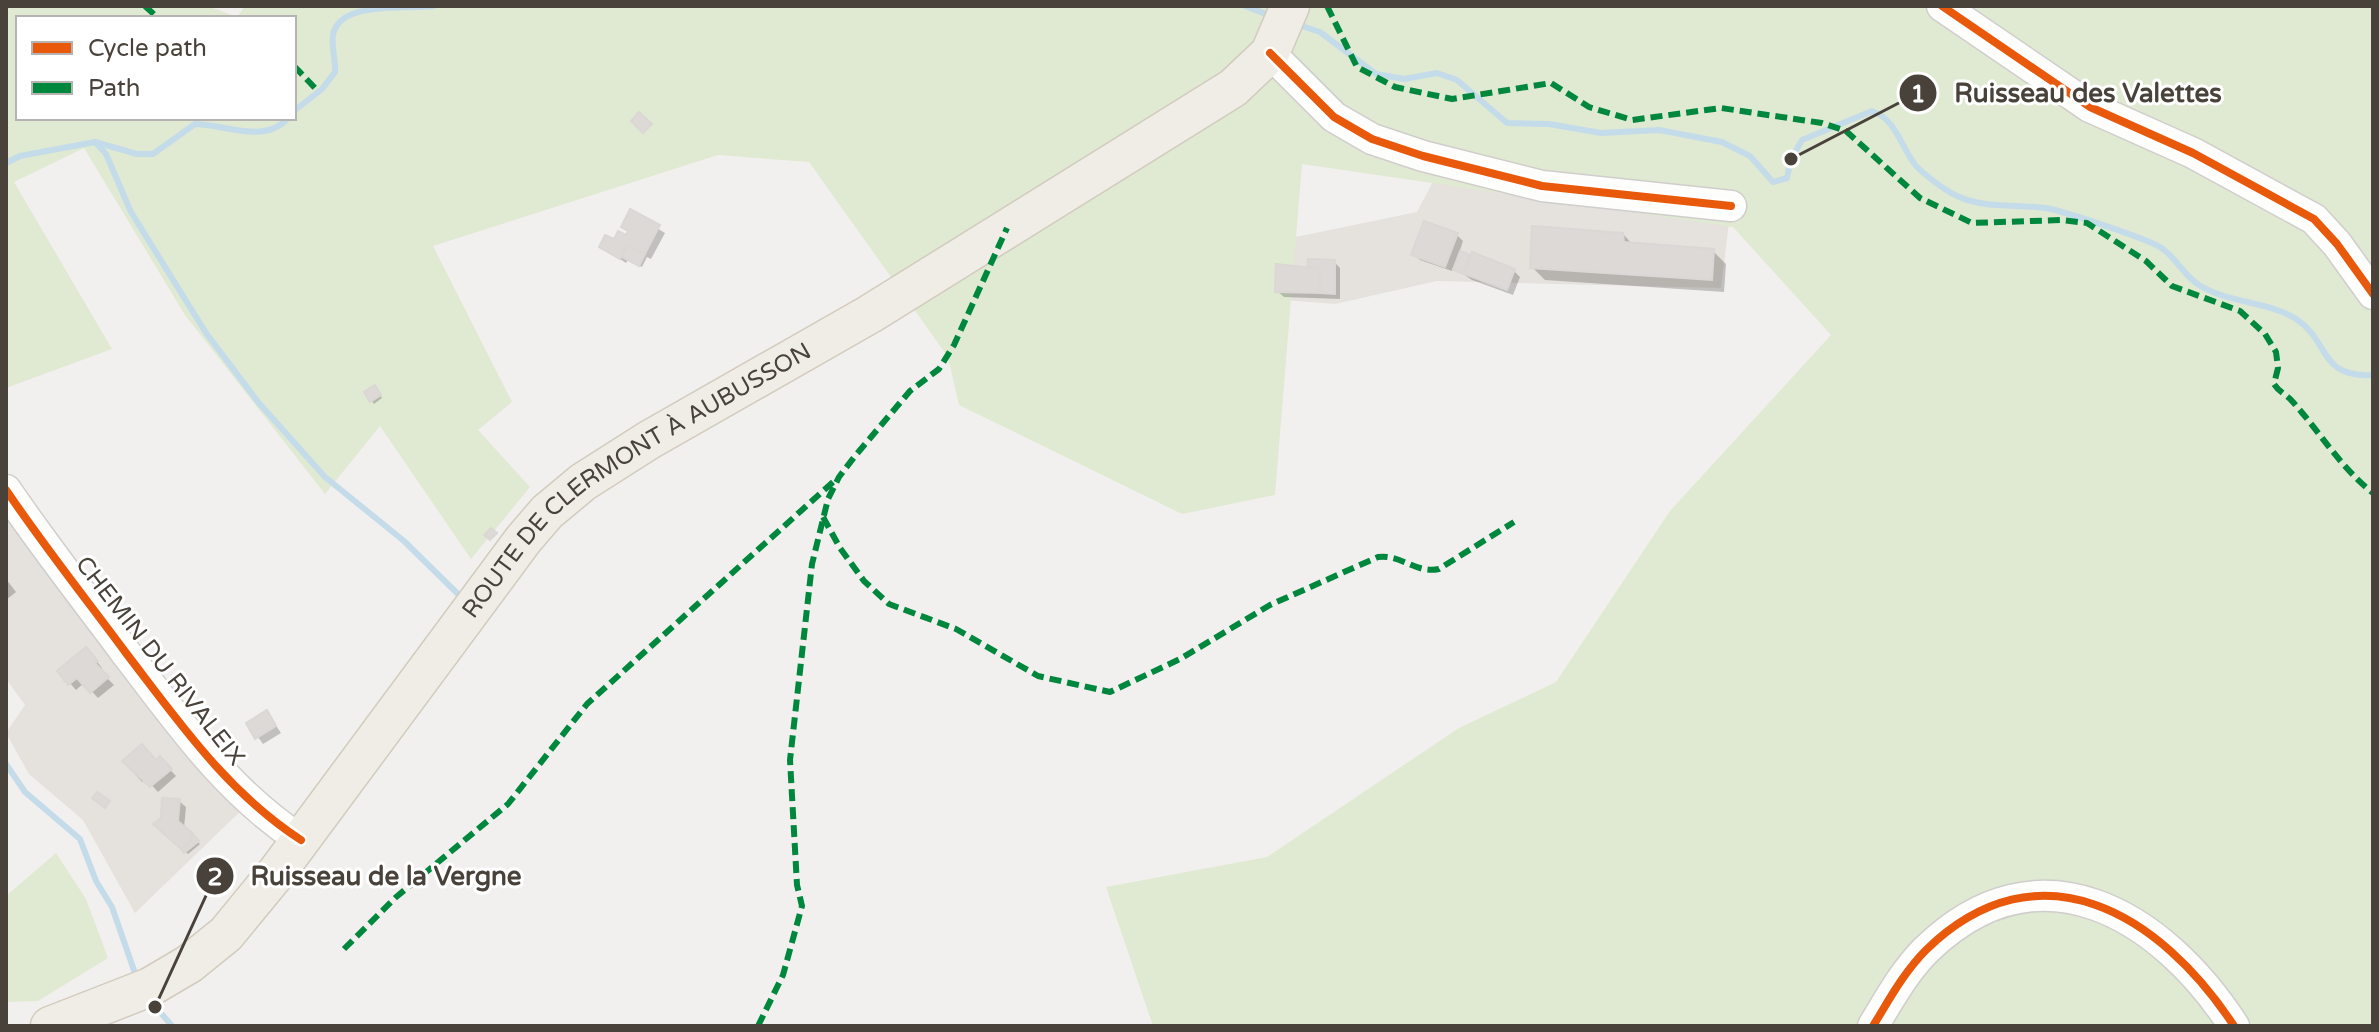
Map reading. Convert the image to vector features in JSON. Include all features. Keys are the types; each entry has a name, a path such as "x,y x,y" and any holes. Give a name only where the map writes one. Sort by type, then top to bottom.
{"main road":[{"name":"ROUTE DE CLERMONT À AUBUSSON","path":"50,1026 150,987 199,957 243,916 500,568 565,496 624,454 870,314 1209,103 1243,80 1270,53 1290,6"}],"street":[{"path":"1942,6 2090,107 2171,141 2292,204 2314,219 2337,244 2373,294"},
{"path":"1270,53 1334,117 1372,139 1423,156 1542,186 1731,206"},
{"name":"CHEMIN DU RIVALEIX","path":"6,490 39,540 194,742 250,802 301,840"},
{"path":"1873,1026 1903,977 1925,951 1958,924 1994,903 2032,894 2065,895 2114,913 2171,948 2210,990 2234,1026"}],"shaded area":[{"path":"1443,162 1731,206 1721,288 1437,281 1335,304 1270,299 1276,241 1417,212"},
{"path":"6,496 250,802 135,913 83,820 29,774 6,733 25,705 6,679"}],"green space":[{"path":"6,6 208,6 234,16 16,16 16,120 296,120 296,16 238,16 245,6 2373,6 2373,1026 1153,1026 1106,887 1267,857 1459,728 1556,682 1670,511 1831,335 1733,227 1302,164 1275,495 1182,514 959,405 948,357 809,162 718,155 433,246 512,402 478,430 530,487 471,559 380,426 325,494 185,315 84,148 14,182 112,349 6,388"},
{"path":"56,853 86,899 108,958 38,1001 6,1002 6,896"}],"building":[{"path":"639,112 652,124 643,133 631,121"},
{"path":"630,209 660,225 645,254 627,245 620,259 599,247 605,235 614,239 618,231 626,235 628,231 621,227"},
{"path":"1424,221 1458,233 1445,267 1411,255"},
{"path":"1532,226 1623,233 1624,242 1714,249 1712,280 1530,268"},
{"path":"627,245 645,254 639,266 621,256"},
{"path":"1460,251 1470,255 1464,274 1453,270"},
{"path":"1472,252 1515,269 1507,290 1464,274"},
{"path":"1308,259 1335,260 1335,294 1320,293 1320,269 1307,269"},
{"path":"1276,264 1320,269 1320,293 1275,292"},
{"path":"375,385 381,395 370,402 364,392"},
{"path":"491,528 497,533 490,540 484,535"},
{"path":"86,647 98,661 95,663 109,677 90,693 77,678 68,685 57,671"},
{"path":"267,710 276,726 255,739 246,723"},
{"path":"142,744 156,760 160,756 172,769 150,787 122,761"},
{"path":"97,792 110,801 105,808 92,798"},
{"path":"162,798 180,799 178,821 192,833 192,840 181,849 153,824 161,818"},
{"path":"192,833 199,841 184,853 181,849 192,840"}],"waterway":[{"path":"296,109 322,89 335,72 333,35 338,24 348,16 376,9 434,6"},
{"path":"1245,6 1274,17"},
{"path":"1296,24 1320,32 1376,74 1404,79 1437,73 1457,80 1507,123 1549,124 1601,133 1659,130 1722,142 1750,156 1773,182 1787,178 1791,159 1802,140 1872,111 1893,127 1916,166 1955,195 1978,203 2051,209 2151,243 2166,251 2193,281 2210,291 2296,319 2307,328 2334,365 2343,371 2373,375"},
{"path":"6,163 20,156 95,142 137,154 153,154 195,124 256,132 279,126 286,120"},
{"path":"95,142 106,154 131,212 206,333 258,402 325,477 404,541 463,599"},
{"path":"6,764 25,792 80,839 96,881 112,907 137,979"},
{"path":"154,1005 172,1026"}],"marked path":[{"path":"145,6 156,16"},
{"path":"1327,6 1357,67 1395,87 1452,99 1551,83 1589,107 1632,120 1721,108 1822,123 1846,131 1920,198 1972,223 2061,220 2087,223 2146,261 2172,286 2240,311 2265,334 2276,352 2278,368 2274,384 2292,401 2350,472 2373,493"},
{"path":"296,68 315,88"},
{"path":"758,1026 783,975 802,906 797,885 790,760 812,564 828,499 839,477 910,391 939,369 954,345 1007,228"},
{"path":"344,949 395,898 508,804 587,704 833,482"},
{"path":"823,517 840,548 864,581 889,604 956,629 1038,676 1110,692 1180,659 1270,605 1378,557 1394,558 1423,569 1439,569 1514,522"}],"cycle path":[{"path":"1942,6 2090,107 2193,153 2314,219 2337,244 2373,294"},
{"path":"1270,53 1334,117 1372,139 1423,156 1542,186 1731,206"},
{"path":"6,490 165,705 206,754 250,800 301,840"},
{"path":"1873,1026 1918,959 1969,917 2012,900 2054,896 2095,905 2134,924 2171,951 2204,986 2234,1026"}],"place":[{"name":"Ruisseau des Valettes","path":"1791,159"},
{"name":"Ruisseau de la Vergne","path":"155,1007"}]}
